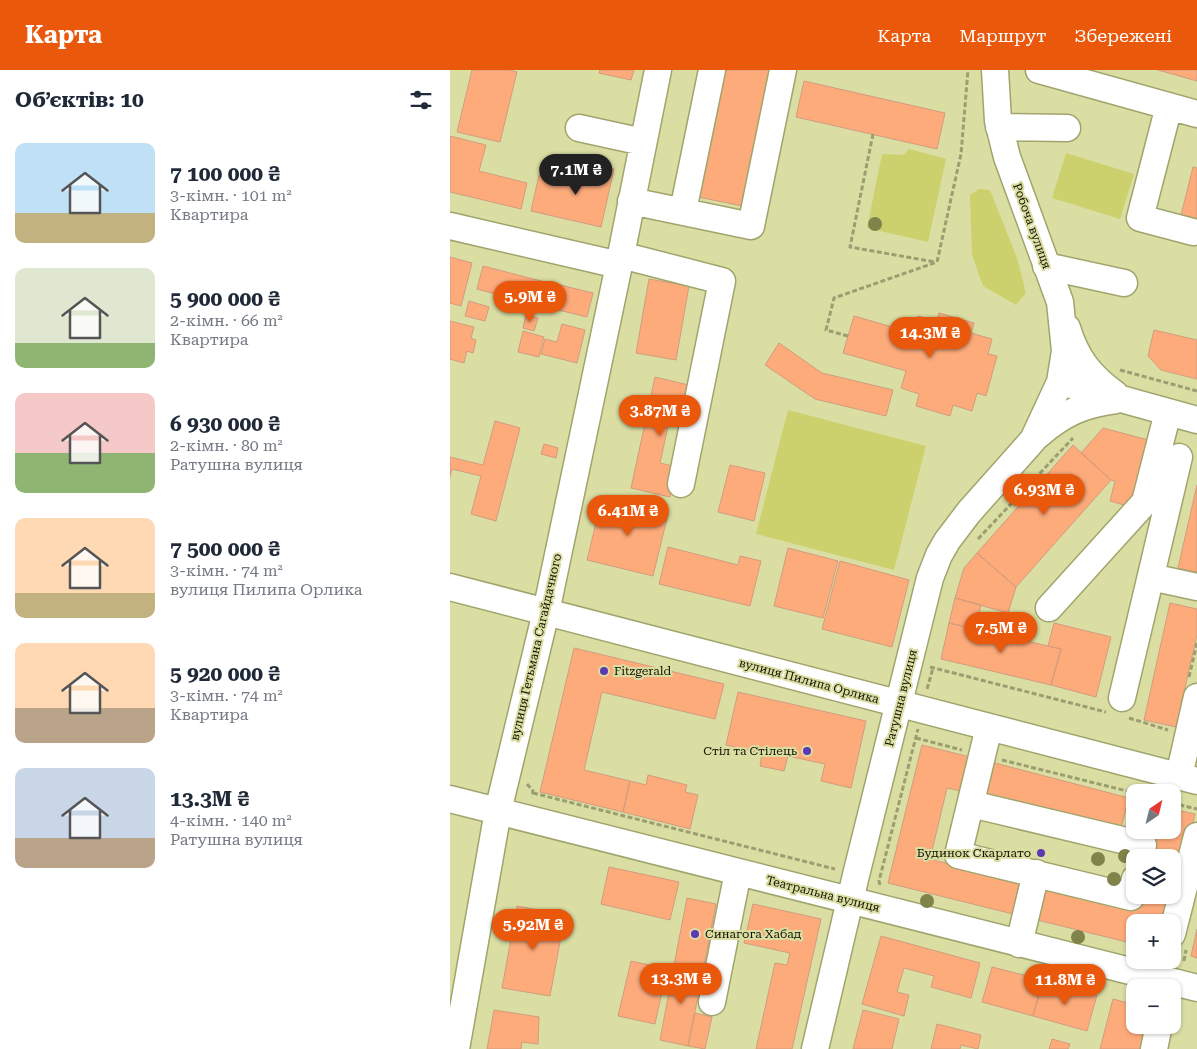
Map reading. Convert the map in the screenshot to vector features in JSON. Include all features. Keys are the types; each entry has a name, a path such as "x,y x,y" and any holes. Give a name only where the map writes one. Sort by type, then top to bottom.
{"street":[{"name":"вулиця Гетьмана Сагайдачного","path":"456,1049 498,811 546,612 658,70"},
{"path":"683,211 712,70"},
{"path":"632,201 751,226 783,70"},
{"name":"Робоча вулиця","path":"995,70 999,126 1007,156 1060,302 1065,351 1060,382"},
{"path":"1040,70 1197,114"},
{"path":"1169,106 1140,218 1193,232"},
{"path":"999,126 1067,128"},
{"path":"579,128 643,142"},
{"path":"450,226 722,281 681,484"},
{"path":"1046,266 1124,283"},
{"path":"1060,302 1070,337 1087,369 1098,382 1121,399"},
{"path":"1060,382 1197,420"},
{"name":"Ратушна вулиця","path":"815,1049 850,900 871,880 899,704 930,578 939,555 969,512 1033,440 1060,382"},
{"path":"1033,440 1065,414 1081,407 1121,399"},
{"path":"1049,608 1145,502 1168,412"},
{"path":"1119,709 1179,457"},
{"path":"1150,577 1197,587"},
{"name":"вулиця Пилипа Орлика","path":"450,587 1188,778"},
{"path":"1188,778 1193,688"},
{"path":"989,727 958,855 1126,895"},
{"name":"Театральна вулиця","path":"450,799 1019,944 1165,977 1197,988"},
{"path":"970,804 1143,845 1142,849"},
{"path":"1177,914 1197,836"},
{"path":"712,1002 738,872"},
{"path":"1019,944 1036,873"},
{"path":"1154,1049 1156,1034"}],"path":[{"path":"937,262 961,154 968,70"},
{"path":"873,134 850,247 937,262"},
{"path":"848,336 826,330 834,298 937,262"},
{"path":"1112,368 1197,391"},
{"path":"974,543 1074,437"},
{"path":"1193,688 1197,643"},
{"path":"931,658 929,667 1119,709 1177,732"},
{"path":"533,794 871,880 916,738 1126,792"},
{"path":"1181,805 1197,809"}],"green space":[{"path":"909,149 946,159 928,242 867,228 882,154 904,155"},
{"path":"1066,153 1134,174 1120,219 1052,198"},
{"path":"979,189 990,190 1017,258 1026,293 1016,305 983,286 972,255 970,195"},
{"path":"788,410 926,446 894,570 756,534"}],"building":[{"path":"472,70 510,70 517,72 500,142 457,132"},
{"path":"600,70 634,70 631,80 599,73"},
{"path":"723,70 773,70 747,207 693,196"},
{"path":"1158,70 1197,70 1197,81"},
{"path":"804,81 945,113 937,149 796,117"},
{"path":"450,136 486,145 479,171 527,183 521,209 450,192"},
{"path":"586,162 614,169 601,227 531,211 539,175 581,185"},
{"path":"1193,167 1197,168 1197,219 1181,215"},
{"path":"450,257 472,263 461,306 450,303"},
{"path":"483,266 549,283 543,307 477,289"},
{"path":"649,279 689,286 676,360 636,353"},
{"path":"552,283 593,293 587,317 546,307"},
{"path":"469,301 489,307 485,321 465,316"},
{"path":"939,313 974,323 971,333 992,339 988,354 997,356 986,396 977,393 972,411 953,405 950,416 916,406 919,394 901,388 906,371 843,353 854,316 913,333 918,316 937,321"},
{"path":"526,315 538,318 534,331 523,328"},
{"path":"450,321 474,327 471,338 476,340 473,353 467,351 464,363 450,359"},
{"path":"562,324 585,330 577,363 541,354 545,339 557,342"},
{"path":"1154,330 1197,340 1197,379 1161,370 1148,356"},
{"path":"523,331 544,337 539,357 518,352"},
{"path":"779,343 822,373 893,390 886,416 815,399 765,365"},
{"path":"655,377 693,386 686,416 671,413 660,463 677,467 670,497 631,488"},
{"path":"495,421 520,428 496,521 471,514 481,476 452,469 450,477 450,457 483,465"},
{"path":"1103,428 1156,442 1138,509 1110,501 1115,481 1111,480 1081,453"},
{"path":"544,444 558,448 556,458 541,454"},
{"path":"1073,445 1111,480 1016,587 977,553"},
{"path":"730,465 765,473 754,521 718,512"},
{"path":"1197,485 1197,572 1178,568"},
{"path":"602,498 668,514 653,576 587,560"},
{"path":"668,547 738,565 740,556 761,561 750,606 659,584"},
{"path":"788,548 838,561 823,618 774,606"},
{"path":"977,553 1016,587 1008,613 955,598 964,568"},
{"path":"840,561 909,580 892,647 822,629"},
{"path":"955,598 981,605 975,629 949,623"},
{"path":"1170,603 1197,609 1197,635 1176,727 1144,720"},
{"path":"949,623 1061,649 1051,685 941,659"},
{"path":"1054,623 1111,637 1096,697 1051,685 1061,649 1048,646"},
{"path":"574,648 724,684 715,719 602,692 584,770 630,781 623,812 540,792"},
{"path":"738,692 866,721 851,788 821,781 825,764 788,756 784,771 760,766 762,753 726,745"},
{"path":"922,745 970,757 961,791 947,788 930,859 1033,885 1025,917 888,883"},
{"path":"991,762 1126,797 1126,809 1120,831 983,796"},
{"path":"648,775 687,785 685,792 698,795 690,829 623,812 630,781 646,785"},
{"path":"1181,811 1195,814 1181,872 1181,849 1144,849 1139,839 1181,839"},
{"path":"609,867 679,882 670,920 601,904"},
{"path":"1033,885 1135,910 1137,904 1173,904 1171,914 1126,914 1126,942 1025,917"},
{"name":"Синагога Хабад","path":"687,898 716,904 703,971 674,965"},
{"path":"753,904 821,919 792,1049 756,1049 775,963 787,965 790,953 744,943"},
{"path":"517,906 565,915 550,996 502,988"},
{"path":"1197,929 1197,958 1191,956"},
{"path":"881,936 980,963 971,998 931,987 934,976 904,968 897,992 909,995 904,1016 862,1004"},
{"path":"631,961 667,969 655,1024 618,1016"},
{"path":"674,965 703,971 688,1046 660,1040"},
{"path":"992,967 1043,980 1033,1016 982,1002"},
{"path":"1043,980 1097,995 1087,1031 1033,1016"},
{"path":"1113,999 1126,1003 1126,1034 1153,1034 1149,1049 1100,1049"},
{"path":"494,1010 539,1017 538,1044 522,1042 521,1049 487,1049"},
{"path":"863,1010 899,1019 892,1049 853,1049"},
{"path":"695,1013 712,1017 705,1049 688,1046"},
{"path":"937,1024 981,1035 978,1049 961,1045 960,1049 931,1049"},
{"path":"1052,1039 1070,1044 1068,1049 1049,1049"}],"place":[{"name":"Fitzgerald","path":"604,671"},
{"name":"Стіл та Стілець","path":"807,751"},
{"name":"Будинок Скарлато","path":"1041,853"},
{"name":"Синагога Хабад","path":"695,934"}]}
